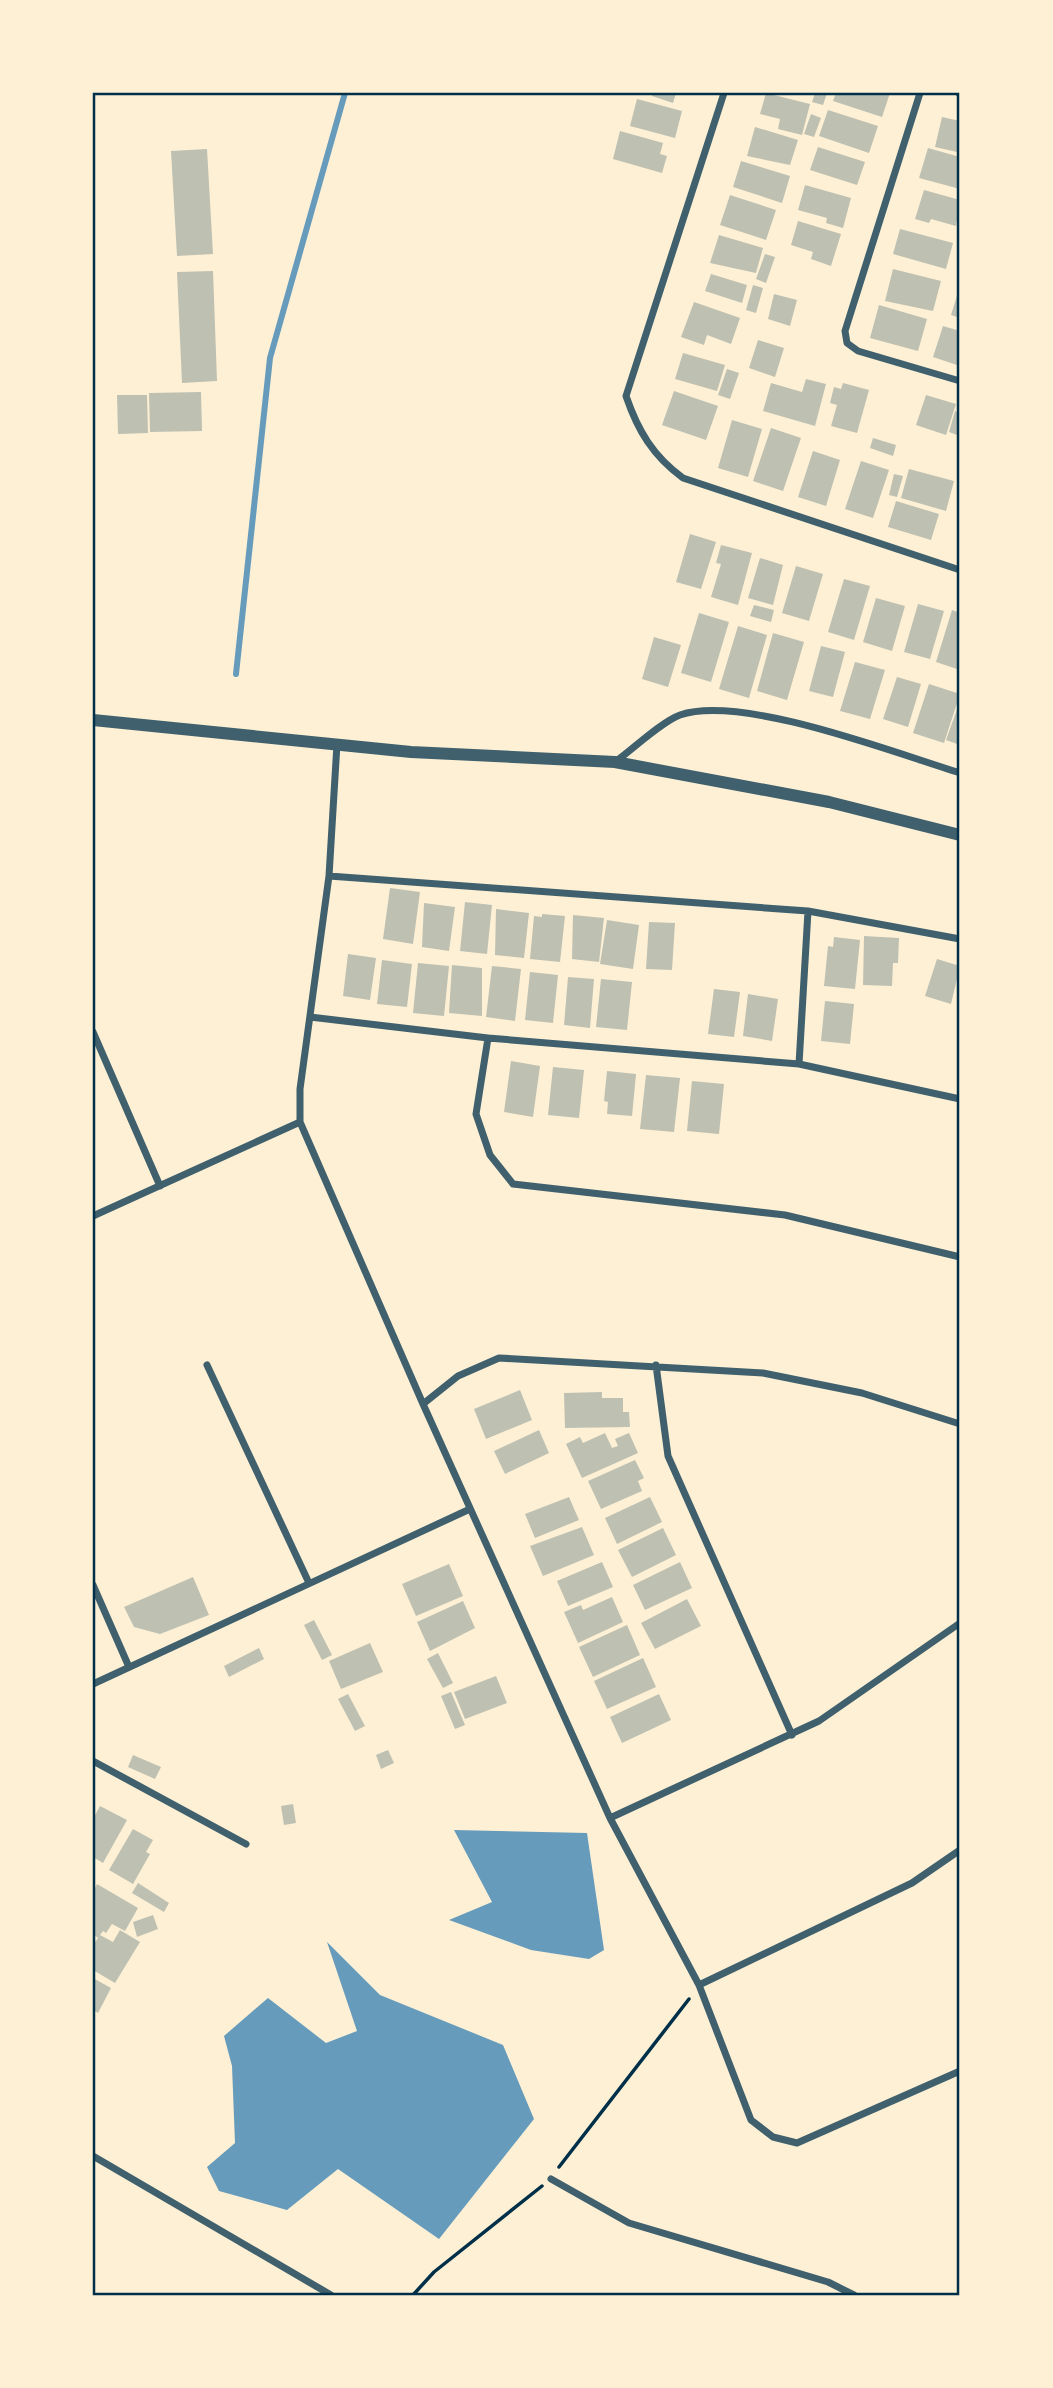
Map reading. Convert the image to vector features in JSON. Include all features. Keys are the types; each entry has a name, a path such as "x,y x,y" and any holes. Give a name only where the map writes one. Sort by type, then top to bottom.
{"street":[{"path":"724,93 626,396 636,423 664,464 683,478 959,569 960,560"},
{"path":"920,93 845,331 847,343 858,351 960,381"},
{"path":"615,762 678,715 722,711 767,715 960,773"},
{"path":"93,720 337,742 411,752 615,762 829,802 960,835"},
{"path":"337,742 329,876 300,1089 300,1122 423,1404 610,1818 699,1985 751,2120 773,2137 797,2143 960,2071"},
{"path":"329,876 808,911 960,939"},
{"path":"799,1064 808,911"},
{"path":"310,1017 488,1038 799,1064 960,1099"},
{"path":"93,1032 160,1186"},
{"path":"488,1038 476,1114 490,1155 513,1184 785,1216 960,1257"},
{"path":"93,1216 300,1122"},
{"path":"423,1404 458,1376 499,1358 762,1373 862,1392 960,1424"},
{"path":"207,1364 310,1583"},
{"path":"656,1365 668,1455 792,1735"},
{"path":"93,1684 470,1509"},
{"path":"93,1585 129,1667"},
{"path":"610,1818 819,1721 960,1623"},
{"path":"93,1761 246,1844"},
{"path":"699,1985 912,1883 960,1850"},
{"path":"93,2156 331,2295"},
{"path":"551,2179 629,2223 828,2282 854,2295"}],"path":[{"path":"413,2295 434,2272 551,2179 699,1985"}],"water":[{"path":"454,1830 587,1833 604,1950 589,1959 531,1950 449,1920 492,1902"},
{"path":"327,1942 380,1995 503,2045 534,2119 439,2239 338,2169 287,2210 219,2191 207,2167 235,2143 232,2066 224,2036 268,1998 326,2043 357,2031"}],"building":[{"path":"653,93 676,93 673,103 652,96"},
{"path":"766,93 810,104 802,135 778,129 780,119 760,114"},
{"path":"815,93 827,93 823,105 812,102"},
{"path":"836,93 890,93 882,117 833,101"},
{"path":"637,99 682,111 675,138 630,126"},
{"path":"828,110 878,126 869,153 819,136"},
{"path":"811,114 821,118 814,137 804,134"},
{"path":"942,117 960,121 960,148 957,152 935,147"},
{"path":"755,127 798,140 790,165 747,156"},
{"path":"620,131 663,143 660,154 667,156 662,173 613,159"},
{"path":"818,147 865,162 857,185 810,170"},
{"path":"928,148 960,157 960,189 919,178"},
{"path":"207,149 213,254 177,256 171,151"},
{"path":"741,161 790,176 782,203 733,187"},
{"path":"805,185 851,198 843,228 826,223 827,218 798,210"},
{"path":"924,190 960,200 956,226 931,219 929,223 915,219"},
{"path":"730,195 776,210 766,240 720,225"},
{"path":"798,221 841,234 831,266 811,259 813,252 791,245"},
{"path":"900,229 953,243 946,269 893,254"},
{"path":"719,235 763,248 756,273 710,263"},
{"path":"765,254 775,257 766,283 756,279"},
{"path":"893,269 941,281 933,311 885,301"},
{"path":"213,271 217,381 182,383 177,272"},
{"path":"711,274 747,285 742,303 705,291"},
{"path":"753,285 763,288 756,313 746,310"},
{"path":"960,286 960,318 951,315"},
{"path":"774,294 797,300 790,326 768,319"},
{"path":"694,302 740,318 731,344 707,335 704,345 681,337"},
{"path":"879,305 927,319 918,351 870,338"},
{"path":"943,326 960,331 960,366 933,357"},
{"path":"758,340 784,348 775,377 749,368"},
{"path":"683,353 725,365 717,391 675,379"},
{"path":"727,369 739,373 730,399 718,395"},
{"path":"806,379 826,384 815,426 763,411 771,383 802,392"},
{"path":"843,383 869,390 857,433 831,426 837,405 830,403 834,387 841,389"},
{"path":"674,391 718,406 706,440 662,425"},
{"path":"201,392 202,431 150,432 149,393"},
{"path":"117,395 147,395 148,433 118,434"},
{"path":"926,395 956,404 946,435 916,425"},
{"path":"955,411 960,413 960,436 949,432"},
{"path":"732,420 762,429 748,477 718,468"},
{"path":"771,428 801,438 783,491 753,481"},
{"path":"873,438 896,445 893,456 870,448"},
{"path":"813,451 840,460 826,506 798,497"},
{"path":"861,461 889,470 873,518 845,509"},
{"path":"909,469 954,481 946,511 901,498"},
{"path":"894,474 903,476 897,497 889,495"},
{"path":"896,501 939,514 931,540 888,527"},
{"path":"690,534 716,542 701,589 676,582"},
{"path":"721,545 752,553 738,605 711,597 721,564 716,563"},
{"path":"760,558 783,565 773,605 748,598"},
{"path":"796,566 823,574 809,621 782,613"},
{"path":"844,579 870,586 854,640 828,632"},
{"path":"876,598 905,606 892,651 863,642"},
{"path":"918,604 944,611 930,659 904,652"},
{"path":"754,605 774,610 771,622 750,616"},
{"path":"952,610 960,613 960,670 936,662"},
{"path":"699,613 729,622 711,682 681,673"},
{"path":"738,626 767,635 749,698 719,689"},
{"path":"773,633 804,642 787,700 757,691"},
{"path":"654,637 681,645 668,687 642,679"},
{"path":"821,646 845,652 833,697 809,691"},
{"path":"855,662 885,670 870,719 840,711"},
{"path":"897,677 921,684 908,727 883,719"},
{"path":"929,684 960,694 944,743 913,733"},
{"path":"960,701 960,745 946,740"},
{"path":"390,888 420,892 413,944 383,939"},
{"path":"465,902 492,905 487,954 460,951"},
{"path":"424,903 455,907 449,951 422,947"},
{"path":"496,909 529,913 524,958 495,955"},
{"path":"542,914 565,916 560,962 530,959 534,916 542,917"},
{"path":"573,915 604,918 599,962 572,959"},
{"path":"607,920 639,925 633,969 600,964"},
{"path":"649,922 675,923 672,970 646,969"},
{"path":"864,936 899,938 898,963 893,963 892,986 863,985"},
{"path":"834,937 860,940 855,989 824,986 828,946 833,947"},
{"path":"348,954 376,958 370,1000 343,996"},
{"path":"937,959 960,966 951,1004 925,996"},
{"path":"382,960 412,964 407,1007 377,1004"},
{"path":"418,963 449,966 444,1016 413,1013"},
{"path":"452,965 482,968 482,1016 449,1013"},
{"path":"492,966 521,969 515,1021 486,1017"},
{"path":"530,972 558,975 553,1023 525,1020"},
{"path":"568,977 594,979 590,1028 564,1025"},
{"path":"601,979 632,982 627,1030 596,1027"},
{"path":"714,989 740,992 734,1037 708,1034"},
{"path":"748,994 778,999 772,1041 743,1036"},
{"path":"825,1001 854,1004 850,1044 821,1041"},
{"path":"511,1061 540,1066 533,1117 504,1112"},
{"path":"553,1067 584,1070 579,1118 548,1115"},
{"path":"607,1071 636,1074 632,1116 607,1114 608,1102 604,1101"},
{"path":"646,1075 680,1078 674,1132 640,1129"},
{"path":"692,1081 724,1084 719,1134 687,1131"},
{"path":"520,1390 532,1420 486,1439 474,1409"},
{"path":"602,1392 602,1398 623,1398 623,1412 629,1412 630,1427 565,1428 564,1393"},
{"path":"539,1430 549,1453 505,1474 494,1451"},
{"path":"605,1433 612,1448 618,1446 615,1439 629,1433 638,1453 582,1478 566,1444 580,1437 583,1443"},
{"path":"635,1460 644,1478 638,1481 642,1491 601,1509 588,1481"},
{"path":"569,1497 579,1520 535,1538 525,1514"},
{"path":"650,1497 662,1522 617,1544 605,1518"},
{"path":"582,1527 594,1555 543,1576 530,1546"},
{"path":"663,1528 676,1555 632,1577 618,1550"},
{"path":"602,1562 613,1587 568,1606 557,1581"},
{"path":"680,1562 692,1588 645,1610 633,1585"},
{"path":"449,1564 463,1596 416,1616 402,1584"},
{"path":"193,1577 209,1615 160,1634 134,1627 124,1607"},
{"path":"612,1597 623,1622 578,1643 564,1612 581,1605 583,1610"},
{"path":"687,1599 701,1626 655,1649 641,1623"},
{"path":"463,1601 475,1628 430,1651 417,1622"},
{"path":"314,1620 332,1655 322,1660 304,1625"},
{"path":"627,1625 640,1655 593,1677 579,1647"},
{"path":"370,1643 383,1672 341,1689 329,1661"},
{"path":"259,1648 264,1659 229,1677 224,1666"},
{"path":"438,1653 453,1683 443,1688 427,1659"},
{"path":"643,1658 656,1687 607,1709 594,1681"},
{"path":"496,1676 507,1703 465,1719 454,1692"},
{"path":"451,1692 465,1725 455,1729 441,1696"},
{"path":"348,1694 365,1726 355,1731 338,1699"},
{"path":"659,1694 671,1720 622,1743 610,1717"},
{"path":"388,1750 394,1763 381,1769 376,1755"},
{"path":"133,1755 161,1767 155,1779 128,1767"},
{"path":"293,1804 296,1823 284,1825 281,1806"},
{"path":"100,1806 127,1820 103,1863 93,1857 93,1819"},
{"path":"133,1829 153,1840 146,1852 150,1854 133,1884 109,1870"},
{"path":"138,1883 169,1903 164,1912 132,1893"},
{"path":"97,1884 138,1908 125,1931 112,1924 106,1933 103,1931 100,1935 113,1942 120,1930 140,1942 115,1983 93,1970 93,1945 98,1938 93,1934 93,1892"},
{"path":"153,1915 158,1929 137,1937 133,1922"},
{"path":"93,1978 111,1988 98,2013 93,2010"}],"waterway":[{"path":"236,674 270,358 345,93"}]}
